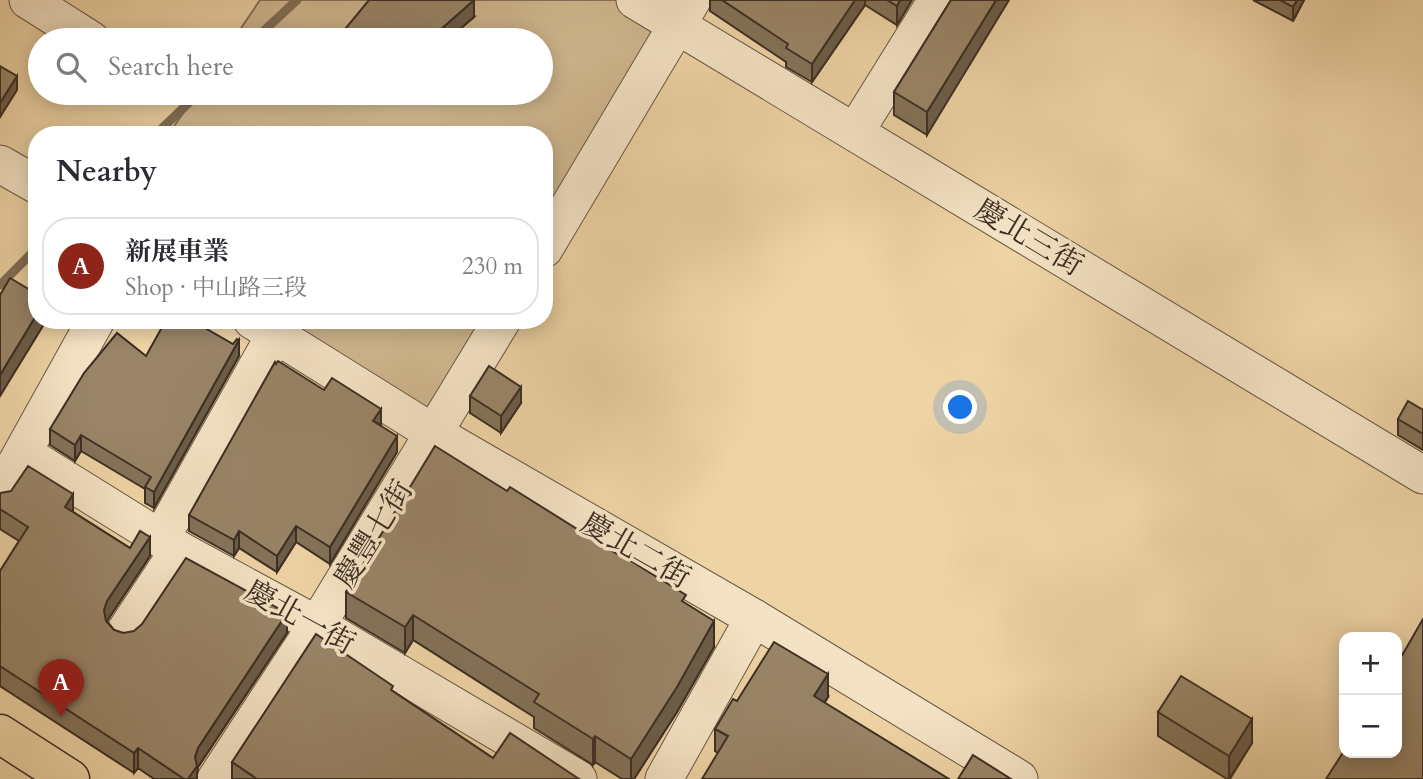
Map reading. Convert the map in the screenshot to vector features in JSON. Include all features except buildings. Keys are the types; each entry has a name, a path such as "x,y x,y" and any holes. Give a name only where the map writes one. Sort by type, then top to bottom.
{"main road":[{"path":"0,734 70,779"}],"street":[{"path":"27,0 72,28"},
{"name":"慶北三街","path":"635,0 685,13 855,132 1423,475"},
{"path":"855,132 937,0"},
{"path":"553,234 685,13"},
{"path":"0,164 28,180"},
{"path":"0,493 91,329"},
{"path":"125,632 170,544 264,329"},
{"name":"慶北二街","path":"266,329 435,434 754,618 1019,779"},
{"name":"慶豐七街","path":"216,779 317,625 497,329"},
{"name":"慶北一街","path":"23,453 170,544 317,625 578,779"},
{"path":"664,779 754,618"}],"shaded area":[{"path":"260,0 632,0 670,20 553,216 553,126 174,126 189,105 553,105 553,28 241,28"},
{"path":"283,329 486,329 433,419"}],"waterway":[{"path":"267,28 297,0"},
{"path":"164,126 186,105"},
{"path":"0,285 28,257"}],"place":[{"name":"新展車業","path":"61,717"}]}
